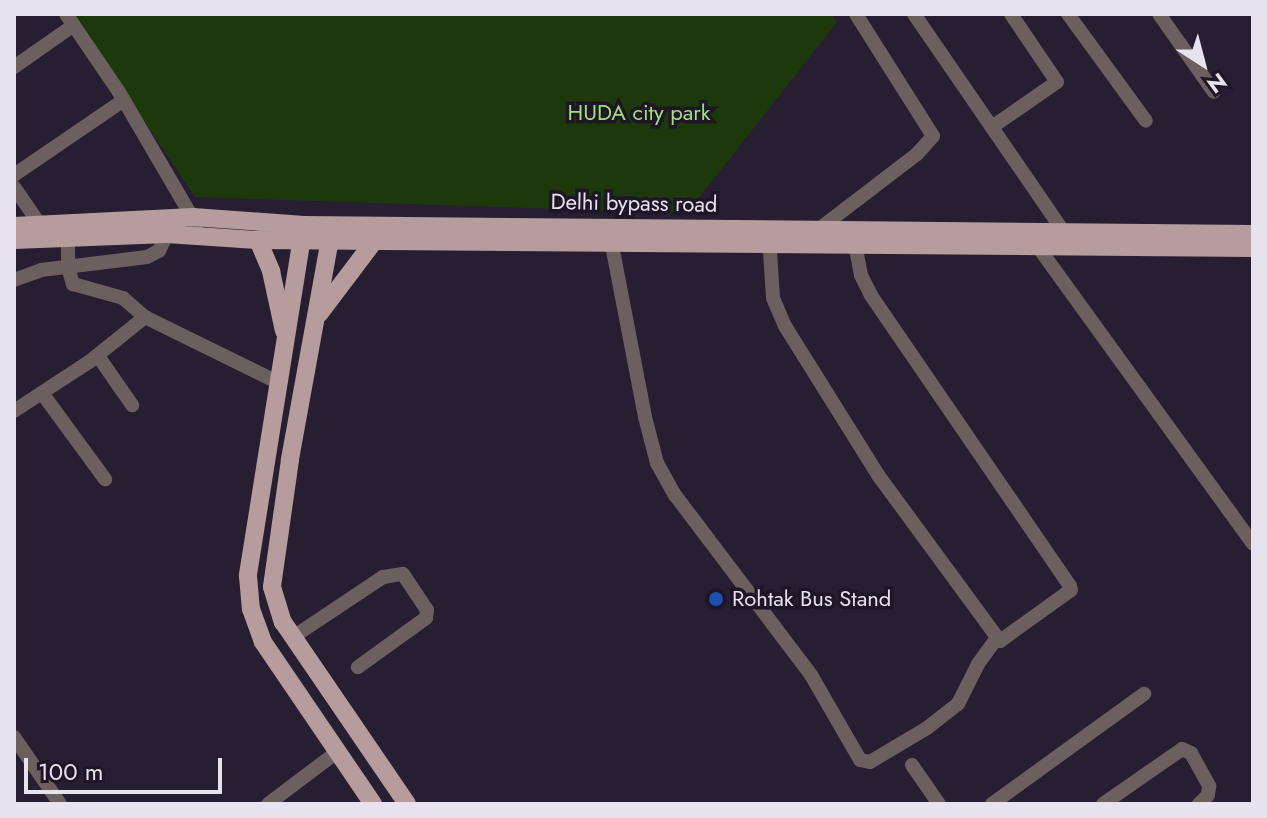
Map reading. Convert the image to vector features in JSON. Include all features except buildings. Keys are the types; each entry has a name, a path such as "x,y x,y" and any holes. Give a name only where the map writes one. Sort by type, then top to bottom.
{"main road":[{"name":"Delhi bypass road","path":"14,226 193,217 303,233"},
{"name":"Delhi bypass road","path":"769,235 819,229 854,236"},
{"name":"Delhi bypass road","path":"14,240 167,234 258,240 331,232 1031,238 1253,234"},
{"name":"Delhi bypass road","path":"331,232 375,240 610,234"},
{"path":"331,232 272,587 283,622 407,804"},
{"path":"303,233 248,576 251,609 263,642 373,804"},
{"name":"Delhi bypass road","path":"1068,238 1253,248"},
{"path":"258,240 271,271 286,342"},
{"path":"315,320 375,240"}],"street":[{"path":"819,229 917,154 933,136 856,14"},
{"path":"914,14 1068,238"},
{"path":"992,127 1057,82 1011,14"},
{"path":"1068,14 1146,121"},
{"path":"1159,14 1214,92"},
{"path":"14,67 70,19 124,100 203,235"},
{"path":"14,175 124,100"},
{"path":"14,187 41,226"},
{"path":"14,280 68,267 154,255 167,234"},
{"path":"610,234 642,403 657,463 675,495 811,675 860,760 870,762 927,728 958,704 978,664 996,639 1008,638 1071,590 871,295 861,275 854,236"},
{"path":"769,235 773,298 785,326 878,475 996,639"},
{"path":"1031,238 1253,544"},
{"path":"68,240 68,267 71,280 77,286 123,298 145,317 279,383"},
{"path":"14,411 98,356 145,317"},
{"path":"98,356 132,405"},
{"path":"42,393 105,479"},
{"path":"293,637 383,577 403,574 427,610 426,618 358,667"},
{"path":"992,804 1144,694"},
{"path":"14,737 20,757 56,803"},
{"path":"1103,804 1182,749 1191,753 1209,786 1208,795 1199,804"},
{"path":"268,804 337,752"},
{"path":"912,765 932,801"}],"green space":[{"name":"HUDA city park","path":"73,14 831,14 837,22 687,213 195,197"}],"place":[{"name":"Rohtak Bus Stand","path":"716,599"}]}
